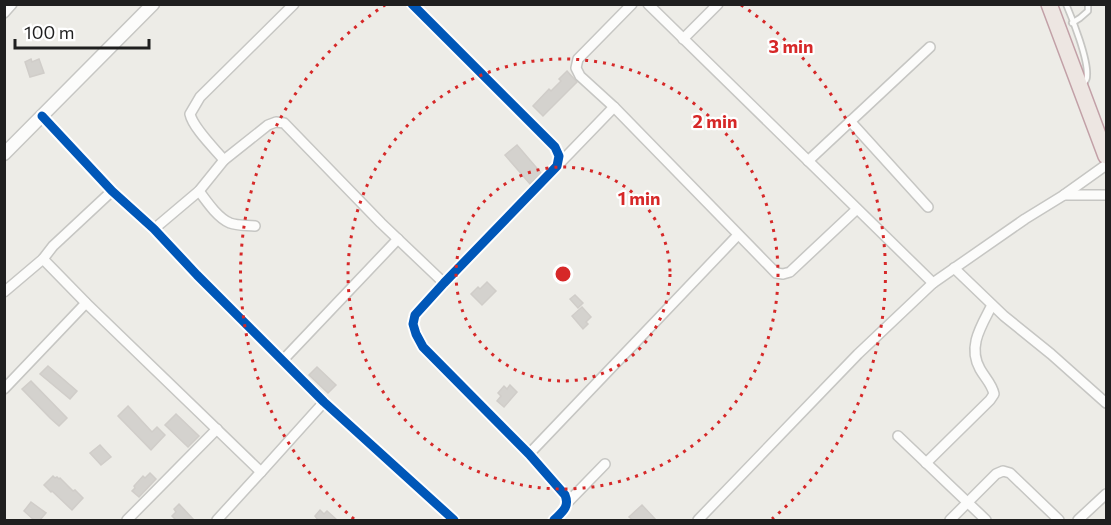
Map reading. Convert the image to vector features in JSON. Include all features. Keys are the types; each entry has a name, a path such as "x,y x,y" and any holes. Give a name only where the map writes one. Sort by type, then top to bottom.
{"highway":[{"path":"1049,4 1080,87 1101,126 1107,156"}],"street":[{"path":"4,13 12,4"},
{"path":"4,154 153,4"},
{"path":"224,160 196,126 190,114 200,97 294,4"},
{"path":"412,4 555,147 559,156 557,166"},
{"path":"632,4 578,59 576,68 580,76 614,107 776,273 790,272 857,208"},
{"path":"648,4 933,283"},
{"path":"683,39 718,4"},
{"path":"808,161 930,47"},
{"path":"568,502 565,495 529,454 423,347 413,324 415,315 444,283 614,107"},
{"path":"42,116 112,190 154,229 324,402 454,520"},
{"path":"850,121 927,207"},
{"path":"154,229 199,191 224,160 268,125 276,122 284,123 444,283"},
{"path":"698,520 858,354 933,283 1107,165"},
{"path":"4,292 43,259 53,246 112,190"},
{"path":"199,191 211,207 228,222 235,225 255,226"},
{"path":"1064,195 1107,195"},
{"path":"529,454 738,235"},
{"path":"283,360 398,238"},
{"path":"43,259 261,472"},
{"path":"954,268 992,305 1107,403"},
{"path":"4,390 86,303"},
{"path":"926,464 990,400 993,394 992,387 975,361 974,348 992,305"},
{"path":"217,520 324,402"},
{"path":"127,520 217,429"},
{"path":"898,436 986,520"},
{"path":"554,520 605,464"},
{"path":"950,520 996,474 1003,471 1010,473 1059,520"},
{"path":"1078,520 1107,494"}],"lane":[{"path":"1066,4 1087,70 1087,78 1080,87"},
{"path":"1072,22 1085,15 1088,11 1088,4"}],"building":[{"path":"31,59 32,62 39,59 44,73 30,77 25,62"},
{"path":"567,71 577,82 543,116 533,106 549,89 551,91 561,81 559,79"},
{"path":"517,145 541,173 530,184 505,155"},
{"path":"487,282 496,291 482,305 471,294"},
{"path":"575,295 583,303 578,308 570,299"},
{"path":"582,307 591,317 583,329 572,316"},
{"path":"48,366 77,391 70,399 40,374"},
{"path":"317,367 336,385 328,393 309,375"},
{"path":"31,381 67,418 59,426 22,389"},
{"path":"510,385 517,392 504,407 497,401 501,396 498,393 504,386 507,389"},
{"path":"128,406 152,432 157,427 165,435 151,450 118,416"},
{"path":"176,414 199,436 188,447 165,425"},
{"path":"100,445 111,457 101,465 90,453"},
{"path":"150,473 156,479 139,497 132,491 134,486 143,476 145,478"},
{"path":"53,476 60,478 83,498 72,510 44,485"},
{"path":"31,502 46,513 40,520 34,520 24,511"},
{"path":"179,504 194,520 176,520 172,516"},
{"path":"642,505 656,520 633,520 629,517"},
{"path":"320,510 324,514 327,511 337,520 318,520 315,516"}],"cycle path":[{"path":"412,4 555,147 559,156 557,166 444,283 415,315 413,324 423,347 529,454 565,495 566,506 554,520"},
{"path":"42,116 112,191 154,229 324,402 454,520"}]}
